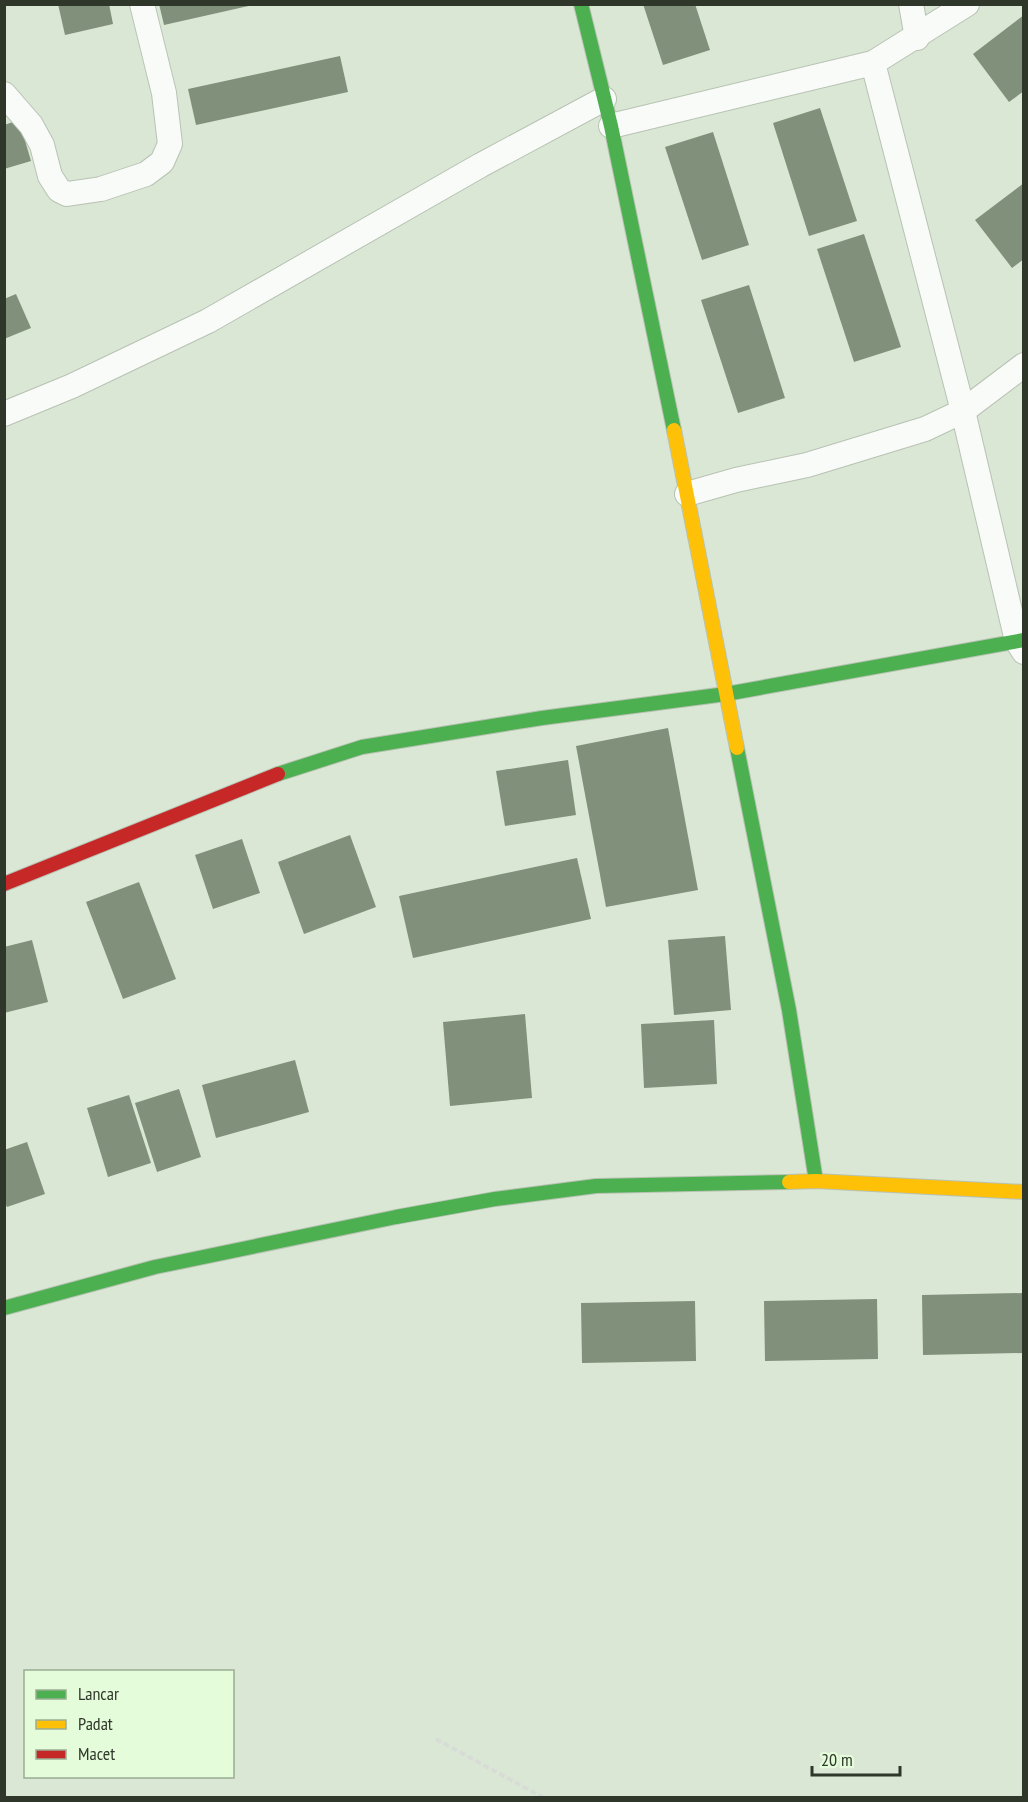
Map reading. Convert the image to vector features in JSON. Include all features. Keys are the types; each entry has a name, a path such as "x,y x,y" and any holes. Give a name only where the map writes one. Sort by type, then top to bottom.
{"street":[{"path":"4,94 31,125 42,145 50,176 58,190 67,194 101,189 146,174 162,162 170,144 164,93 142,4"},
{"path":"581,4 611,126 687,494 789,1010 816,1181"},
{"path":"911,4 917,38"},
{"path":"611,126 873,63 917,38 967,4"},
{"path":"7,875 299,766 362,747 429,735 726,694 1021,644 873,63"},
{"path":"4,414 72,386 208,321 482,165 604,99"},
{"path":"687,494 736,480 807,465 925,429 963,411 1023,365"},
{"path":"4,1308 155,1267 396,1217 495,1199 596,1186 816,1181 1023,1192"}],"path":[{"path":"436,1738 544,1797"}],"building":[{"path":"58,4 109,4 113,24 65,35"},
{"path":"159,4 253,4 253,5 164,25"},
{"path":"643,4 695,4 710,50 663,65"},
{"path":"1024,15 1024,91 1009,102 973,54"},
{"path":"340,56 348,92 196,125 188,89"},
{"path":"820,108 857,221 809,236 773,123"},
{"path":"19,120 31,161 4,169 4,125"},
{"path":"713,132 749,245 702,260 665,147"},
{"path":"1024,183 1024,259 1012,268 975,220"},
{"path":"864,234 901,347 854,362 817,249"},
{"path":"749,285 785,398 738,413 701,300"},
{"path":"16,294 31,328 4,339 4,299"},
{"path":"668,728 698,890 606,907 576,746"},
{"path":"568,760 576,815 505,826 496,771"},
{"path":"350,835 376,907 304,934 278,862"},
{"path":"242,839 260,893 213,909 195,855"},
{"path":"577,858 591,919 413,958 399,896"},
{"path":"139,882 176,979 123,999 86,902"},
{"path":"725,936 731,1010 674,1015 668,940"},
{"path":"32,940 48,1002 4,1013 4,947"},
{"path":"525,1014 532,1098 450,1106 443,1022"},
{"path":"714,1020 717,1084 644,1088 641,1024"},
{"path":"295,1060 309,1112 216,1138 202,1085"},
{"path":"179,1089 201,1157 157,1172 135,1103"},
{"path":"129,1095 151,1163 108,1177 87,1108"},
{"path":"27,1142 45,1194 7,1207 4,1201 4,1150"},
{"path":"1024,1293 1024,1353 923,1355 922,1295"},
{"path":"877,1299 878,1359 765,1361 764,1301"},
{"path":"695,1301 696,1361 582,1363 581,1303"}],"traffic: fast":[{"path":"581,4 611,126 674,430"},
{"path":"278,774 362,747 542,718 726,694 1024,640"},
{"path":"737,748 789,1010 816,1181"},
{"path":"4,1308 155,1267 495,1199 596,1186 789,1182"}],"traffic: slow":[{"path":"674,430 737,748"},
{"path":"789,1182 816,1181 1024,1192"}],"traffic: jam":[{"path":"4,884 278,774"}]}
